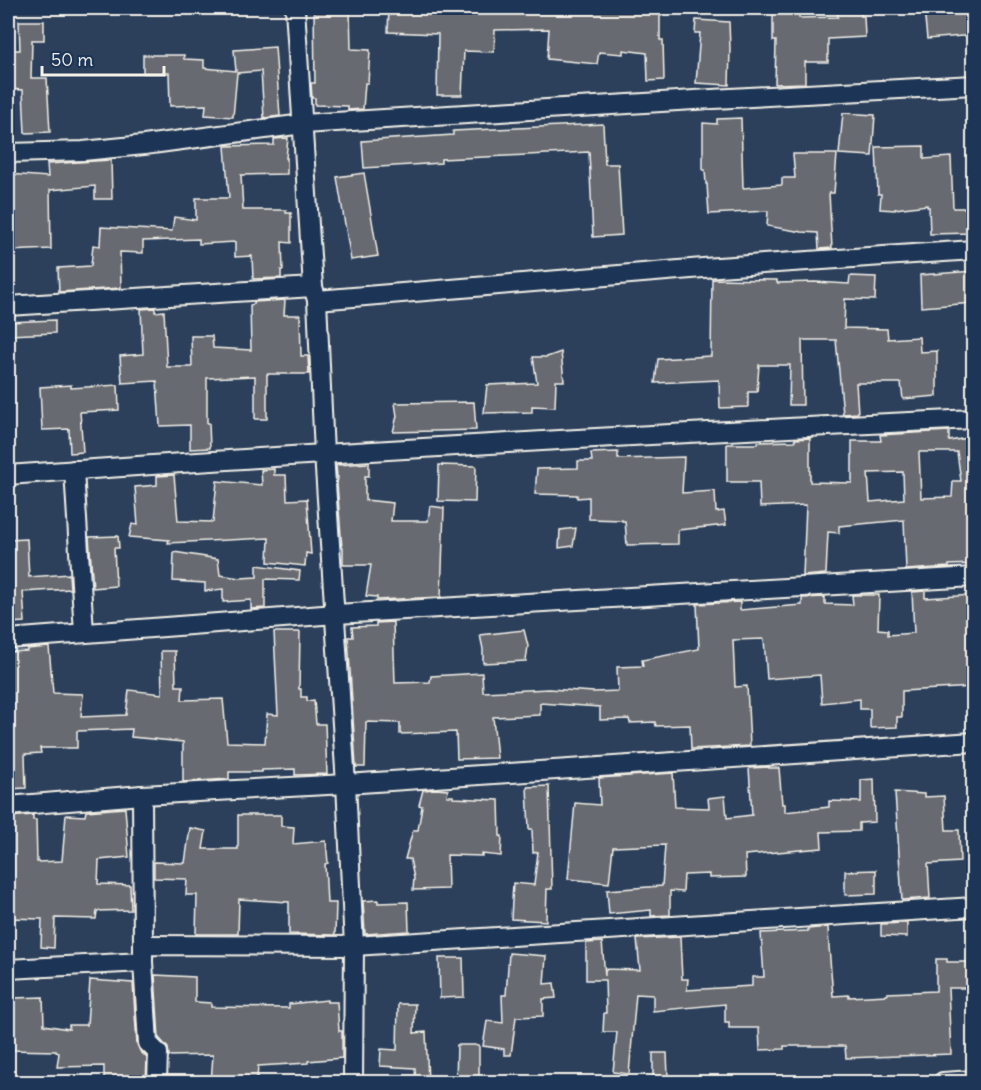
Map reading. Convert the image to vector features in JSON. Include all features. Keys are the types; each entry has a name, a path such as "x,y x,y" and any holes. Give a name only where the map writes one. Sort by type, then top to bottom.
{"street":[{"path":"295,8 346,784 354,946 353,1083"},
{"path":"8,153 83,151 303,124 974,85"},
{"path":"8,306 315,294 974,250"},
{"path":"8,475 715,431 974,419"},
{"path":"74,470 84,633"},
{"path":"8,639 336,614 974,577"},
{"path":"8,806 142,795 346,784 974,742"},
{"path":"142,795 143,953 147,1043 158,1053 157,1083"},
{"path":"8,969 143,953 354,946 974,907"},
{"path":"942,1083 974,1080"}],"building":[{"path":"314,8 350,8 351,49 370,50 368,83 365,83 363,109 348,110 348,106 315,105 311,83 315,83"},
{"path":"389,8 452,8 452,12 545,10 545,8 660,8 664,80 648,81 647,53 623,50 623,54 599,52 597,64 547,59 549,29 495,30 494,52 464,51 462,95 437,95 438,34 388,32"},
{"path":"773,8 799,8 799,18 838,17 837,8 861,8 861,16 864,16 865,37 828,39 828,62 805,62 805,83 775,84 776,41 773,41"},
{"path":"924,8 974,8 974,35 927,39"},
{"path":"696,20 729,22 729,85 696,83 700,33 695,33"},
{"path":"19,21 44,21 44,40 32,40 31,78 47,78 50,132 25,133 23,90 8,89 8,50 20,50"},
{"path":"275,47 280,116 264,118 261,71 237,73 233,117 205,115 206,105 170,106 169,73 143,73 143,55 184,55 184,59 204,60 204,68 236,71 234,50"},
{"path":"843,113 875,115 872,156 839,154"},
{"path":"741,118 743,188 782,185 782,178 795,178 793,154 837,154 834,193 829,193 832,248 819,249 818,233 767,226 768,211 709,214 707,184 705,170 703,170 703,123 717,124 717,119"},
{"path":"603,124 605,164 618,164 622,235 593,237 589,152 441,159 441,163 364,168 362,141 453,135 453,131"},
{"path":"288,138 287,174 241,175 243,210 286,210 286,213 291,213 291,243 282,242 281,278 253,279 252,256 235,257 235,242 199,244 199,239 143,241 143,253 120,252 121,288 59,292 58,268 91,266 93,245 100,246 101,227 172,231 174,217 196,220 196,198 229,198 225,146 274,145 274,139"},
{"path":"924,146 924,159 951,157 953,208 972,208 972,233 930,234 927,205 895,210 880,209 881,194 878,194 876,147"},
{"path":"111,160 112,199 95,199 95,186 50,190 51,249 8,251 8,174 48,177 47,164"},
{"path":"364,173 378,256 351,260 337,177"},
{"path":"974,271 974,303 921,307 920,275"},
{"path":"850,276 876,277 875,300 845,299 844,328 887,329 888,339 919,337 920,352 937,351 937,396 903,399 901,383 856,383 858,413 843,414 836,340 802,340 803,405 789,405 790,365 759,365 757,392 748,392 748,407 720,408 719,380 655,383 658,359 711,356 712,279 849,284"},
{"path":"285,300 284,315 300,315 301,356 308,356 309,374 267,374 267,419 255,419 255,376 207,378 207,423 209,423 210,448 190,449 190,425 160,426 157,381 122,383 120,356 143,354 141,309 155,308 155,312 164,311 167,367 192,367 191,336 212,336 213,348 251,350 250,305 254,302"},
{"path":"55,320 55,333 8,335 8,322"},
{"path":"561,352 564,381 556,381 555,407 532,406 532,412 484,413 487,385 537,383 533,357 547,357"},
{"path":"71,385 71,388 118,385 119,410 80,412 83,452 70,453 69,429 42,430 40,387"},
{"path":"474,402 476,430 393,432 397,416 395,403"},
{"path":"949,431 949,441 974,437 974,564 906,570 904,520 839,526 839,533 828,532 826,574 803,576 806,505 760,507 759,482 727,482 727,444 758,444 758,442 795,441 795,439 810,438 810,482 852,483 852,441 881,441 880,435","holes":["919,452 957,452 961,481 953,481 952,497 921,498","903,472 904,499 870,502 868,473"]},
{"path":"618,452 618,459 684,457 682,493 715,491 716,512 724,511 726,525 678,530 678,544 627,545 625,521 589,519 589,497 535,494 537,469 578,468 578,461 592,461 591,453"},
{"path":"369,463 369,476 365,476 365,500 393,503 391,521 428,521 430,506 444,508 441,597 377,600 377,597 366,596 371,565 343,565 336,465"},
{"path":"439,465 476,466 475,502 438,501"},
{"path":"274,469 274,475 286,475 287,500 307,499 311,554 306,553 305,566 268,562 269,538 168,543 169,540 129,537 132,524 138,525 135,487 157,485 157,476 174,475 178,521 213,522 217,481 262,485 261,470"},
{"path":"576,528 573,546 559,548 560,530"},
{"path":"118,536 119,548 114,548 116,586 93,588 89,537"},
{"path":"27,539 29,577 69,574 70,589 23,592 25,622 8,623 8,540"},
{"path":"174,552 218,559 220,575 240,578 257,577 257,565 300,571 299,580 265,579 265,608 251,609 251,600 223,602 223,589 205,591 205,583 173,581"},
{"path":"925,591 925,598 974,595 974,687 902,691 902,717 897,717 897,727 870,728 870,709 860,709 860,699 822,703 820,675 767,679 764,639 733,640 735,687 747,686 750,746 691,749 690,725 656,726 655,722 630,723 629,719 600,720 600,707 540,703 540,715 493,717 497,758 457,759 456,732 400,734 400,723 366,722 365,767 356,767 348,637 353,637 352,627 376,626 376,623 393,622 395,683 430,682 431,676 482,673 483,692 549,689 618,691 617,667 643,666 642,660 699,649 697,604 740,602 740,610 802,605 802,598 825,597 825,604 853,605 852,595 879,595 878,629 888,630 888,635 914,633 912,592"},
{"path":"524,630 528,646 526,661 483,663 480,635"},
{"path":"274,632 300,632 299,689 301,689 301,697 307,697 307,701 314,700 316,724 325,724 327,774 295,775 295,769 262,770 262,772 229,772 229,779 183,782 183,742 131,737 132,729 77,731 77,748 40,748 41,753 25,754 26,788 8,789 8,652 49,647 53,693 83,694 81,717 126,715 129,690 162,694 161,651 175,651 176,686 183,686 182,700 223,699 227,742 265,743 267,714 278,715"},
{"path":"749,768 779,768 782,804 785,804 785,812 829,807 829,801 861,802 861,780 874,779 875,822 859,823 859,831 821,832 822,848 745,855 746,877 709,878 709,874 684,875 683,892 670,891 670,915 651,916 651,910 609,914 607,890 662,886 665,845 613,847 609,883 568,879 575,803 600,805 599,778 673,773 675,807 709,808 708,798 725,796 727,818 752,815"},
{"path":"549,786 552,889 547,889 546,921 511,919 513,883 534,885 538,852 533,853 532,829 529,829 527,787"},
{"path":"423,790 448,790 447,796 453,796 453,798 499,800 501,856 447,855 448,889 413,890 414,878 410,859 405,859 413,830 418,830 422,806 419,805"},
{"path":"895,792 924,794 924,797 944,796 946,830 959,830 960,862 928,864 930,898 902,900"},
{"path":"125,808 129,857 99,860 98,884 130,885 131,910 97,911 96,919 55,918 54,948 41,947 42,919 8,918 8,817 33,815 33,820 36,820 37,862 62,861 66,815 85,816 86,811"},
{"path":"238,815 281,815 281,826 294,827 293,844 326,841 327,903 336,903 335,935 289,934 289,902 239,899 238,934 196,934 197,895 186,895 187,879 154,878 154,862 185,863 190,828 206,831 203,849 238,849"},
{"path":"876,870 876,894 845,895 845,871"},
{"path":"378,900 378,903 408,902 409,931 365,934 363,901"},
{"path":"907,923 907,937 881,936 881,924"},
{"path":"828,927 833,996 936,991 936,959 947,959 947,962 973,962 973,988 948,988 951,1054 846,1058 845,1046 784,1046 784,1049 760,1050 759,1028 729,1028 729,1022 725,1022 725,1004 653,1011 653,995 636,994 629,1074 613,1072 617,1032 603,1032 604,1013 606,1013 605,980 586,980 586,943 602,942 605,976 605,969 640,970 637,939 680,937 682,979 688,979 687,990 752,986 752,977 764,977 761,933 808,931 808,929"},
{"path":"509,953 546,956 544,984 554,983 556,998 543,999 543,1016 516,1017 511,1055 504,1055 504,1049 483,1046 487,1021 503,1023 502,995 506,995"},
{"path":"439,958 463,958 464,997 440,998"},
{"path":"155,975 195,977 195,1002 211,1003 211,1007 289,1008 289,1004 327,1000 327,1002 337,1002 339,1031 342,1031 342,1058 258,1066 257,1079 239,1078 238,1083 211,1082 213,1055 169,1056 168,1048 159,1038"},
{"path":"90,980 133,983 137,1044 147,1058 146,1083 104,1083 104,1066 57,1067 59,1053 56,1051 8,1050 8,1032 13,1032 14,998 43,997 44,1025 69,1029 69,1025 87,1025"},
{"path":"398,1004 415,1004 414,1033 426,1032 428,1083 416,1083 415,1068 380,1066 381,1049 397,1050"},
{"path":"457,1045 479,1045 479,1083 456,1083"},
{"path":"653,1053 667,1053 668,1076 653,1076"}]}
